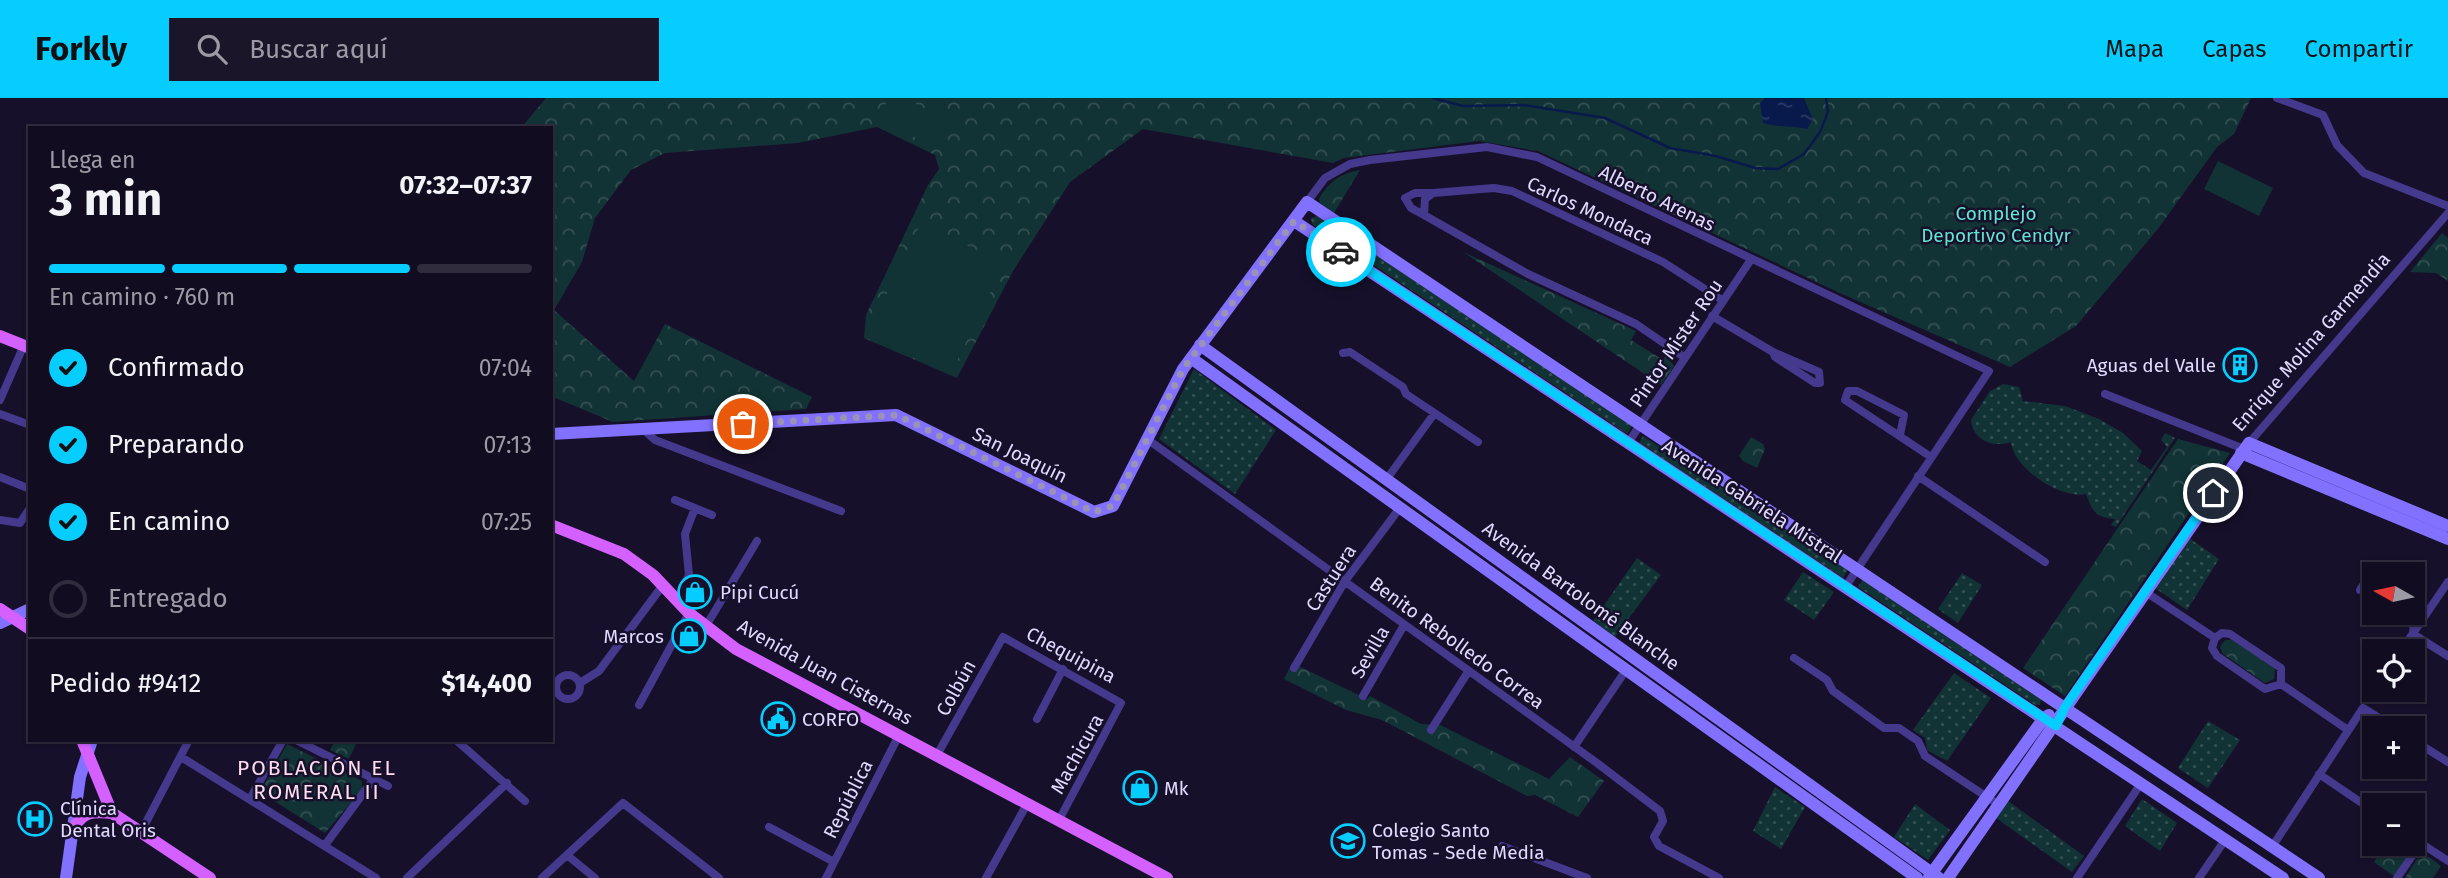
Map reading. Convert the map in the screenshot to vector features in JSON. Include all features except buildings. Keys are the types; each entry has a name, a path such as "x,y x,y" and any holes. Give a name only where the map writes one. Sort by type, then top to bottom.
{"main road":[{"name":"San Joaquín","path":"553,434 897,415 1094,512 1113,506 1191,358 1307,202"},
{"name":"Avenida Gabriela Mistral","path":"1307,202 2319,878"},
{"name":"Avenida Gabriela Mistral","path":"1294,221 2283,878"},
{"path":"0,335 27,347"},
{"name":"Avenida Bartolomé Blanche","path":"1200,345 1809,794 1917,878"},
{"name":"Avenida Bartolomé Blanche","path":"1191,358 1626,670 1933,876"},
{"path":"2245,448 2448,526"},
{"path":"2245,448 2448,539"},
{"name":"Enrique Molina Garmendia","path":"1948,878 2056,726 2065,707 2245,448"},
{"name":"Avenida Juan Cisternas","path":"553,526 624,554 663,585 689,614 736,649 1167,878"},
{"path":"0,609 28,628"},
{"path":"0,623 28,610"},
{"name":"Enrique Molina Garmendia","path":"1933,876 2044,718 2065,707"},
{"path":"86,744 112,813 210,878"},
{"path":"66,878 86,744"},
{"path":"73,831 79,817 88,812 112,813"}],"street":[{"path":"2277,98 2323,115 2337,145 2364,173 2448,206"},
{"name":"Alberto Arenas","path":"1307,202 1325,178 1350,164 1487,147 1537,157 1750,261 1989,371 1931,457"},
{"name":"Carlos Mondaca","path":"1424,215 1411,208 1405,198 1415,193 1494,188 1512,191 1663,262 1722,300"},
{"path":"1433,193 1426,199 1424,215 1528,274 1636,324 1685,357"},
{"name":"Enrique Molina Garmendia","path":"2245,448 2448,213"},
{"name":"Pintor Mister Rou","path":"1628,443 1750,261"},
{"path":"1712,316 1773,352 1819,372 1820,383 1815,383 1775,357 1773,352"},
{"path":"0,400 27,347"},
{"path":"1343,353 1350,352 1392,380 1434,414 1478,442"},
{"path":"1846,586 1931,457 1845,400 1848,391 1857,391 1904,415 1899,435"},
{"path":"2105,394 2245,448"},
{"path":"0,414 28,424"},
{"path":"1386,480 1434,414"},
{"path":"643,429 655,440 841,511"},
{"name":"Benito Rebolledo Correa","path":"1147,439 1660,811 1663,821 1654,837 1658,846 1718,878"},
{"path":"0,477 28,488"},
{"path":"1918,477 2045,562"},
{"path":"675,500 712,515"},
{"path":"677,600 689,575 685,534 695,508"},
{"name":"Castuera","path":"1294,668 1345,581 1399,509"},
{"path":"0,520 20,523 28,512"},
{"path":"706,626 757,541"},
{"path":"2426,610 2448,582"},
{"path":"580,683 599,671 663,585"},
{"path":"2144,591 2215,638"},
{"path":"639,705 689,614"},
{"name":"Sevilla","path":"1363,696 1404,625"},
{"path":"2409,639 2416,625"},
{"path":"2222,633 2230,634 2281,668 2281,684 2265,689 2217,656 2212,648 2215,638 2222,633"},
{"path":"2413,634 2448,656"},
{"name":"Chequipina","path":"1003,636 1121,703"},
{"name":"Colbún","path":"937,755 1003,636"},
{"path":"1794,658 1826,680 1833,691 1884,728 1899,728 1918,741 1924,756 1999,806"},
{"path":"1037,719 1063,669"},
{"path":"1574,747 1626,670"},
{"path":"1431,730 1468,672"},
{"path":"2281,684 2348,730"},
{"name":"Machicura","path":"1059,820 1121,703"},
{"path":"2272,847 2363,708 2376,716"},
{"name":"República","path":"826,878 899,736"},
{"path":"140,834 188,742"},
{"path":"250,799 282,742"},
{"path":"300,742 388,786"},
{"path":"458,742 507,783 524,802"},
{"path":"2425,748 2448,762"},
{"path":"181,757 376,878"},
{"path":"2319,774 2362,803"},
{"path":"326,845 373,780"},
{"path":"2077,878 2142,782"},
{"path":"407,878 507,783"},
{"path":"2188,814 2199,797"},
{"path":"542,878 622,803 719,878"},
{"path":"986,878 1027,803"},
{"path":"769,827 834,862"},
{"path":"2199,878 2225,840"},
{"path":"1502,846 1587,878"},
{"path":"2425,846 2448,861"},
{"path":"567,855 595,878"},
{"path":"2397,878 2409,856"}],"green space":[{"name":"Complejo Deportivo Cendyr","path":"546,98 2251,98 2234,134 2217,147 2157,230 2076,326 2010,367 1842,294 1538,151 1479,141 1344,158 1333,163 1143,129 1070,182 1013,271 957,378 864,338 866,315 928,185 939,169 935,155 877,127 798,143 665,153 631,170 595,218 582,262 554,310 634,381 665,324 812,397 806,409 613,422 553,397 553,126 523,126"},
{"path":"889,98 905,98 948,121 935,147 878,119"},
{"path":"2218,161 2273,188 2259,216 2204,189"},
{"path":"1360,170 1334,213 1320,203 1319,199 1331,183 1347,173"},
{"path":"1317,216 1632,426 1627,434 1312,224 1311,218"},
{"path":"921,223 1004,264 950,375 867,335"},
{"path":"2442,233 2448,238 2448,281 2436,273 2410,272"},
{"path":"1463,252 1636,331 1631,340 1663,360 1666,354 1674,366 1661,385"},
{"path":"1194,369 1276,430 1235,494 1159,439"},
{"path":"2003,384 2019,387 2023,401 2065,406 2099,419 2123,433 2142,451 2137,461 2151,470 2167,447 2161,440 2165,433 2175,438 2116,527 2111,525 2115,519 2104,517 2094,510 2086,494 2064,492 2040,480 2020,462 2011,442 1991,443 1976,433 1971,420 1990,391"},
{"path":"1643,436 1848,570 1843,578 1639,443"},
{"path":"1751,437 1763,444 1765,449 1757,468 1739,456"},
{"path":"2178,439 2230,453 2065,696 2023,668"},
{"path":"2189,538 2219,559 2187,610 2155,588"},
{"path":"1637,558 1661,575 1615,637 1593,621"},
{"path":"1803,572 1834,592 1814,620 1784,600"},
{"path":"1962,573 1982,585 1958,623 1938,609"},
{"path":"1863,579 2041,699 2040,705 2035,705 1858,587"},
{"path":"2225,640 2232,640 2275,668 2274,679 2265,683 2223,654 2220,647"},
{"path":"1292,663 1367,699 1370,696 1421,724 1440,725 1549,779 1570,757 1604,781 1578,817 1535,795 1527,796 1382,720 1346,710 1284,679"},
{"path":"1954,673 1991,698 1947,761 1927,750 1925,738 1913,730"},
{"path":"2208,721 2240,740 2208,788 2178,768"},
{"path":"334,742 357,742 349,759 330,750"},
{"path":"287,744 362,781 362,790 325,833 260,792"},
{"path":"1775,787 1805,807 1781,849 1753,831"},
{"path":"2142,799 2177,823 2160,851 2125,826"},
{"path":"2008,801 2084,856 2072,872 1996,818"},
{"path":"1915,804 1950,830 1928,860 1894,837"},
{"path":"2378,856 2407,856 2394,876 2374,862"},
{"path":"2429,857 2441,866 2433,878 2405,878 2417,859"}],"water":[{"path":"1765,98 1804,98 1813,119 1807,129 1763,123 1760,103"}],"waterway":[{"path":"1433,98 1463,106 1524,105 1605,118 1670,148 1716,156 1755,168 1778,169 1804,154 1820,132 1828,112 1826,98"}],"way so far":[{"path":"743,424 897,415 1094,512 1101,512 1113,506 1183,369 1294,221 1341,252"}],"place":[{"name":"Aguas del Valle","path":"2240,365"},
{"name":"Pipi Cucú","path":"695,592"},
{"name":"Marcos","path":"689,636"},
{"name":"CORFO","path":"778,719"},
{"name":"Mk","path":"1140,788"},
{"name":"Clínica Dental Oris","path":"35,819"},
{"name":"Colegio Santo Tomas - Sede Media","path":"1348,841"}],"district":[{"name":"POBLACIÓN EL ROMERAL II","path":"317,780"}],"route":[{"path":"1341,252 2056,726 2065,707 2213,493"}]}
